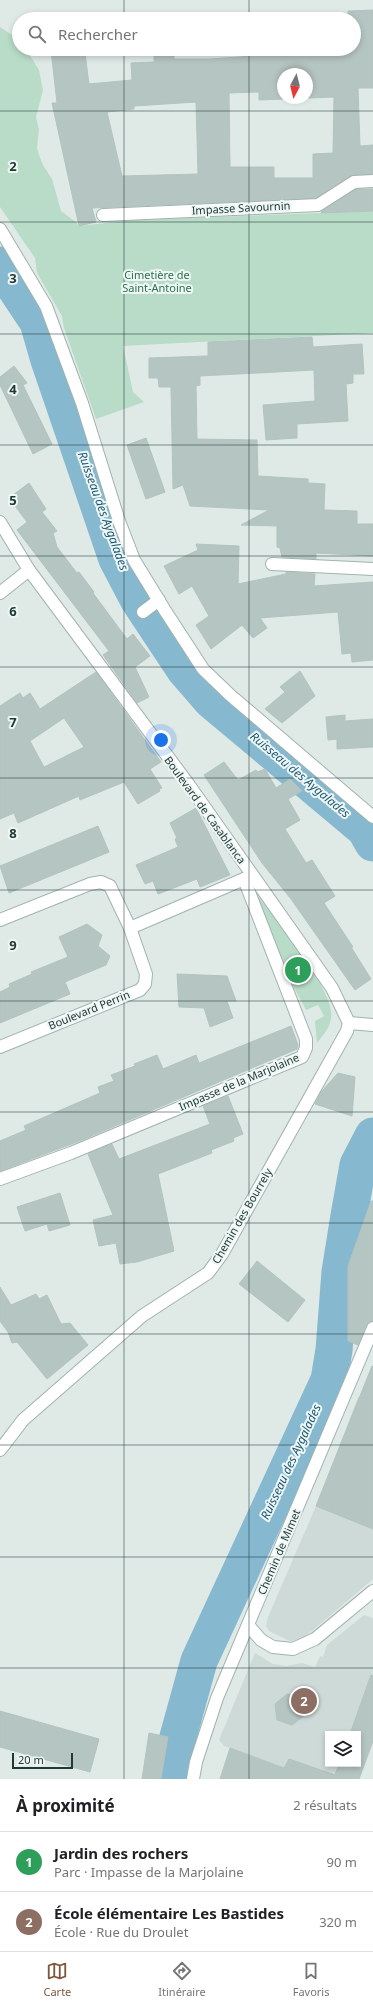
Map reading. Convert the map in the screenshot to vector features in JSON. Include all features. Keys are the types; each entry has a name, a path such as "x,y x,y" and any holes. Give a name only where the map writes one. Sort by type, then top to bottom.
{"street":[{"name":"Impasse Savournin","path":"103,215 318,205 354,182 373,182"},
{"path":"0,229 46,306 82,403 132,554 151,606 204,669 230,695 373,818"},
{"name":"Boulevard de Casablanca","path":"0,522 30,570 184,779 248,877 332,988 354,1024"},
{"path":"272,564 373,568"},
{"path":"0,593 30,570"},
{"path":"130,928 248,877"},
{"name":"Impasse de la Marjolaine","path":"0,1179 71,1153 302,1057 306,1039 248,877"},
{"name":"Boulevard Perrin","path":"0,920 90,884 101,882 110,886 130,928 146,974 145,984 140,990 0,1047"},
{"path":"354,1024 373,1025"},
{"name":"Chemin des Bourrely","path":"0,1450 23,1420 142,1316 208,1273 222,1254 347,1031 354,1024"},
{"name":"Chemin de Mimet","path":"193,1779 196,1762 217,1698 373,1328"},
{"path":"248,1625 261,1640 273,1647 292,1649 315,1639 373,1591"}],"shaded area":[{"path":"373,1364 373,1579 306,1636 299,1640 290,1641 269,1631 266,1625 268,1617 316,1506 358,1397 360,1398"},
{"path":"364,1615 373,1618 373,1741 359,1779 315,1779 224,1746 219,1740 255,1653 273,1664 287,1666 302,1663 315,1667 320,1656 323,1657 327,1645"}],"green space":[{"name":"Cimetière de Saint-Antoine","path":"0,27 12,35 12,56 30,56 39,70 43,90 36,117 39,129 37,148 43,165 52,179 61,211 77,223 78,226 135,220 373,211 373,333 123,346 133,392 144,402 96,419 64,328 62,316 37,273 35,258 0,207"},
{"path":"259,897 301,953 328,1000 331,1011 331,1021 317,1043 315,1021 324,1016 318,1005 306,1010 291,982 256,898"}],"building":[{"path":"373,10 373,88 358,88 360,146 373,145 373,174 350,176 316,198 92,208 96,222 79,226 52,103 57,103 52,56 85,56 89,84 132,80 131,63 154,62 154,56 174,56 174,59 210,59 253,56 361,56 361,12 348,11","holes":["277,68 313,68 313,98 334,97 333,153 313,154 313,178 274,178 274,167 230,167 229,93 259,92 259,100 277,99","196,102 198,174 122,176 107,112 134,109 134,106"]},
{"path":"356,189 373,189 373,211 321,212"},
{"path":"312,337 313,347 362,344 364,374 353,374 353,383 346,384 348,421 297,424 297,438 266,440 263,405 315,401 314,370 200,376 200,385 196,386 197,439 257,440 258,476 308,479 308,483 325,484 324,510 357,511 357,524 373,524 373,556 316,553 316,559 282,557 280,548 277,547 277,526 241,525 269,510 190,506 183,485 173,489 171,387 159,387 158,378 149,378 149,358 208,356 208,342"},
{"path":"14,366 27,383 23,385 52,444 33,454 0,385 0,377"},
{"path":"146,438 165,492 146,499 127,445"},
{"path":"29,483 46,509 42,512 57,531 53,533 57,547 77,573 79,572 127,639 133,634 150,656 135,667 149,697 137,703 103,655 109,651 17,530 27,522 9,498"},
{"path":"196,544 239,546 238,584 286,574 286,572 315,574 314,586 373,582 373,660 352,662 351,653 342,654 338,612 260,618 267,628 253,638 242,625 211,649 196,625 209,616 192,586 179,594 164,566 198,550"},
{"path":"300,671 315,696 282,723 265,709 285,692 280,687"},
{"path":"96,672 161,762 150,769 162,788 159,789 160,791 138,804 124,782 80,800 79,796 18,823 14,813 0,819 0,706 20,693 23,698 30,693 40,709","holes":["64,718 84,747 44,767 30,741"]},
{"path":"345,715 345,721 373,719 373,747 337,749 337,739 328,740 326,717"},
{"path":"224,762 238,780 256,770 257,772 265,769 276,788 290,779 302,791 288,799 300,820 285,829 306,863 312,860 335,896 324,903 353,947 351,947 371,979 355,990 291,899 262,863 204,775"},
{"path":"196,808 230,875 200,887 197,879 158,894 153,881 145,884 136,865 178,847 175,839 177,838 170,823"},
{"path":"98,826 109,852 9,893 0,866"},
{"path":"87,924 102,935 98,946 110,956 106,965 65,982 70,994 0,1023 0,992 10,987 9,984 32,974 31,972 68,957 59,937"},
{"path":"177,974 227,976 236,1001 227,1001 233,1018 210,1027 204,1008 179,1007"},
{"path":"291,1026 298,1045 297,1049 82,1140 0,1171 0,1141 26,1130 24,1126 100,1093 98,1087 114,1081 111,1075 135,1066 134,1064 157,1055 163,1069 196,1055 199,1063"},
{"path":"338,1073 355,1077 352,1116 315,1104 321,1092"},
{"path":"228,1096 243,1134 233,1138 234,1141 211,1150 212,1153 158,1174 174,1251 137,1262 120,1264 116,1243 99,1246 93,1220 113,1215 88,1154 112,1144 119,1159 210,1124 203,1106"},
{"path":"60,1193 70,1225 49,1231 47,1224 25,1231 17,1207"},
{"path":"371,1201 373,1201 373,1321 366,1325 358,1345 348,1341 348,1266"},
{"path":"257,1261 305,1300 288,1322 239,1284"},
{"path":"0,1287 11,1305 36,1294 39,1299 47,1295 61,1324 70,1323 88,1345 47,1379 17,1342 12,1343 8,1332 0,1321"},
{"path":"372,1366 373,1367 373,1529 316,1506"},
{"path":"371,1675 373,1676 373,1741 359,1779 220,1779 230,1748 284,1768 289,1759 335,1775 338,1767 361,1767 361,1731 351,1731"},
{"path":"287,1694 302,1699 304,1716 292,1725 277,1720 275,1704"},
{"path":"0,1711 99,1739 90,1772 0,1747"},
{"path":"149,1733 168,1737 161,1779 142,1779"}],"waterway":[{"name":"Ruisseau des Aygalades","path":"0,265 38,322 49,360 117,559 138,599 185,670 211,700 365,829 373,843"},
{"name":"Ruisseau des Aygalades","path":"173,1779 178,1737 199,1661 329,1380 334,1350 340,1272 358,1165 373,1136"}],"place":[{"name":"Jardin des rochers","path":"298,970"},
{"name":"École élémentaire Les Bastides","path":"304,1701"}]}
